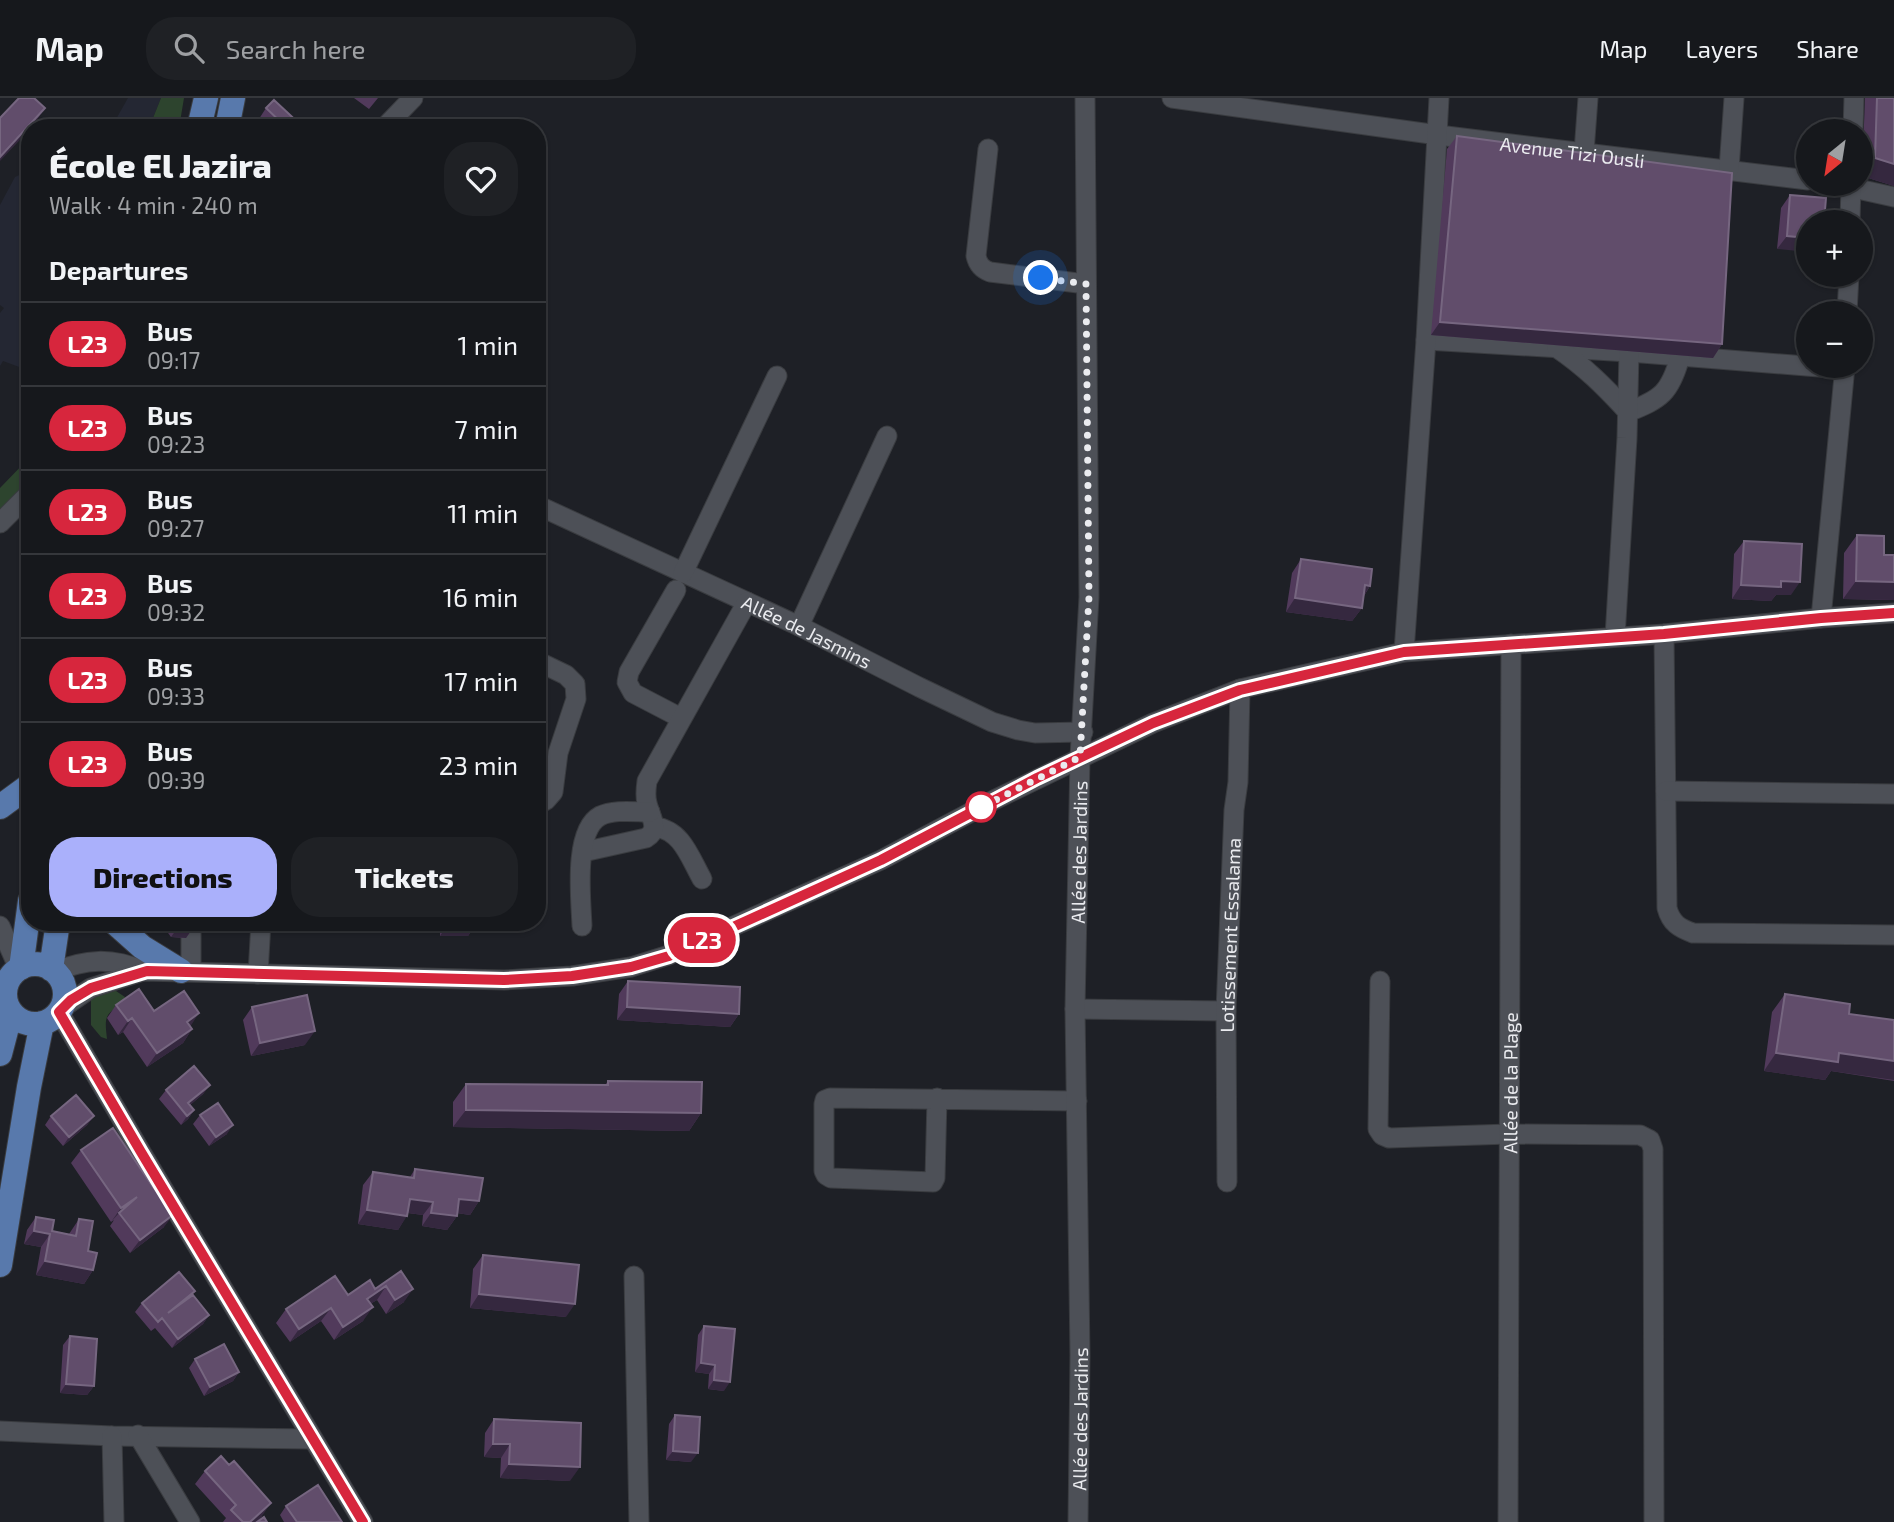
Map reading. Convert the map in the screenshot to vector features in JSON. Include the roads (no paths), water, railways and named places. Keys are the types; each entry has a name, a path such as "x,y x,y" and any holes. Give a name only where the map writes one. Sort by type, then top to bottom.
{"main road":[{"path":"202,119 206,98"},
{"path":"228,119 233,98"},
{"path":"0,807 21,792"},
{"path":"0,1054 6,1007 5,988 12,974 23,931"},
{"path":"53,970 57,931"},
{"path":"124,931 142,947 186,971"},
{"path":"0,1265 29,1087 54,1015 65,998 64,987 53,970 36,964 12,974"},
{"path":"6,1007 25,1022 54,1015"}],"street":[{"path":"393,119 414,98"},
{"name":"Allée des Jardins","path":"1078,1522 1080,1355 1075,1009 1080,757 1089,597 1085,98"},
{"name":"Avenue Tizi Ousli","path":"1172,98 1438,135 1796,178"},
{"path":"1404,652 1426,340 1439,98"},
{"path":"1584,152 1588,98"},
{"path":"1729,169 1734,98"},
{"path":"1853,119 1854,98"},
{"path":"988,149 976,256 979,265 990,272 1086,284"},
{"path":"1873,192 1894,197"},
{"path":"1426,340 1796,364"},
{"path":"1557,348 1598,379 1628,412"},
{"path":"1615,637 1629,352"},
{"path":"1628,412 1658,399 1671,380 1680,357"},
{"path":"681,718 633,693 627,682 629,672 680,581 777,376"},
{"path":"1821,618 1844,378"},
{"path":"799,626 887,436"},
{"path":"0,523 21,502"},
{"name":"Allée de Jasmins","path":"546,510 680,581 747,602 992,722 1035,733 1083,732"},
{"path":"583,852 651,836 652,820 646,802 647,781 747,602"},
{"path":"363,1522 54,1015 91,988 143,971 504,980 572,976 631,967 669,956 881,860 1080,757 1153,723 1240,690 1404,652 1664,634 1894,613"},
{"path":"1664,634 1667,908 1673,922 1693,933 1894,935"},
{"name":"Allée de la Plage","path":"1508,1522 1511,644"},
{"path":"546,665 566,675 575,684 576,699 558,753 553,792 546,800"},
{"name":"Lotissement Essalama","path":"1227,1182 1226,1011 1240,690"},
{"path":"1667,791 1894,794"},
{"path":"582,926 580,880 585,834 597,818 610,813 652,820 680,839 702,879"},
{"path":"0,926 12,974"},
{"path":"186,971 190,931"},
{"path":"258,974 260,931"},
{"path":"53,970 103,961 126,964 143,971"},
{"path":"1380,981 1378,1129 1382,1135 1389,1138 1509,1134 1640,1135 1650,1140 1653,1149 1654,1522"},
{"path":"1075,1009 1226,1011"},
{"path":"937,1098 933,1182 831,1178 826,1175 825,1100 830,1098 937,1098 1077,1101"},
{"path":"634,1276 639,1522"},
{"path":"0,1431 112,1436 311,1438"},
{"path":"138,1435 190,1522"},
{"path":"112,1436 114,1522"}]}
